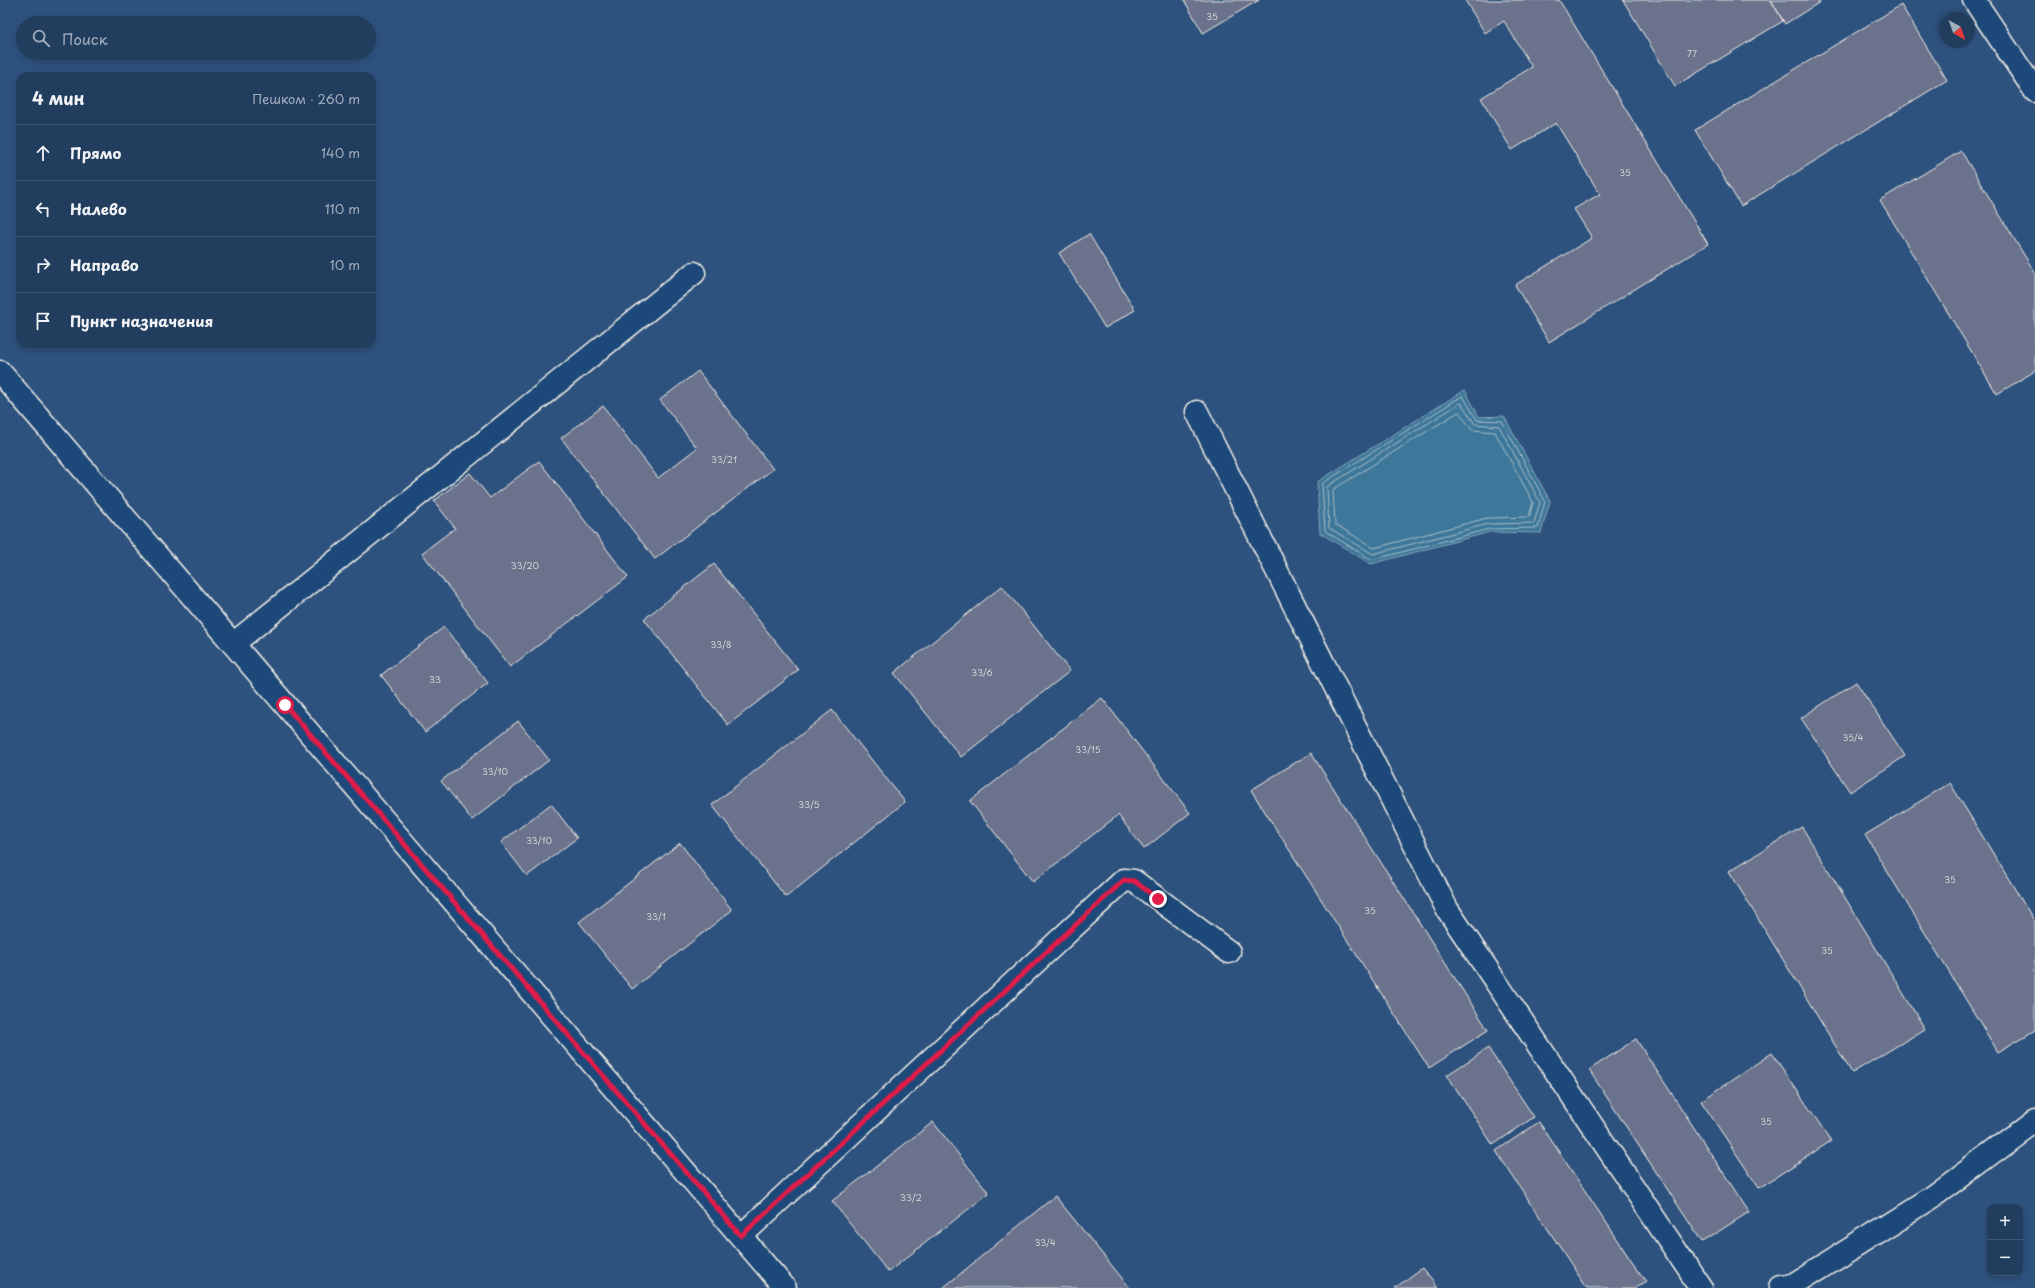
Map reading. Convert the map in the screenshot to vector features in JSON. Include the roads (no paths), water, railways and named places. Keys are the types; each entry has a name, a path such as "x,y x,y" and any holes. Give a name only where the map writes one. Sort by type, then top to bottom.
{"street":[{"path":"1974,0 2035,90"},
{"path":"234,644 694,273"},
{"path":"0,372 785,1288"},
{"path":"1197,412 1447,909 1701,1288"},
{"path":"741,1236 1124,880 1134,881 1229,952"},
{"path":"1780,1288 1791,1286 1931,1198 2035,1121"}],"water":[{"path":"1465,390 1479,417 1504,416 1550,501 1541,533 1490,532 1371,564 1320,533 1317,482"}]}
